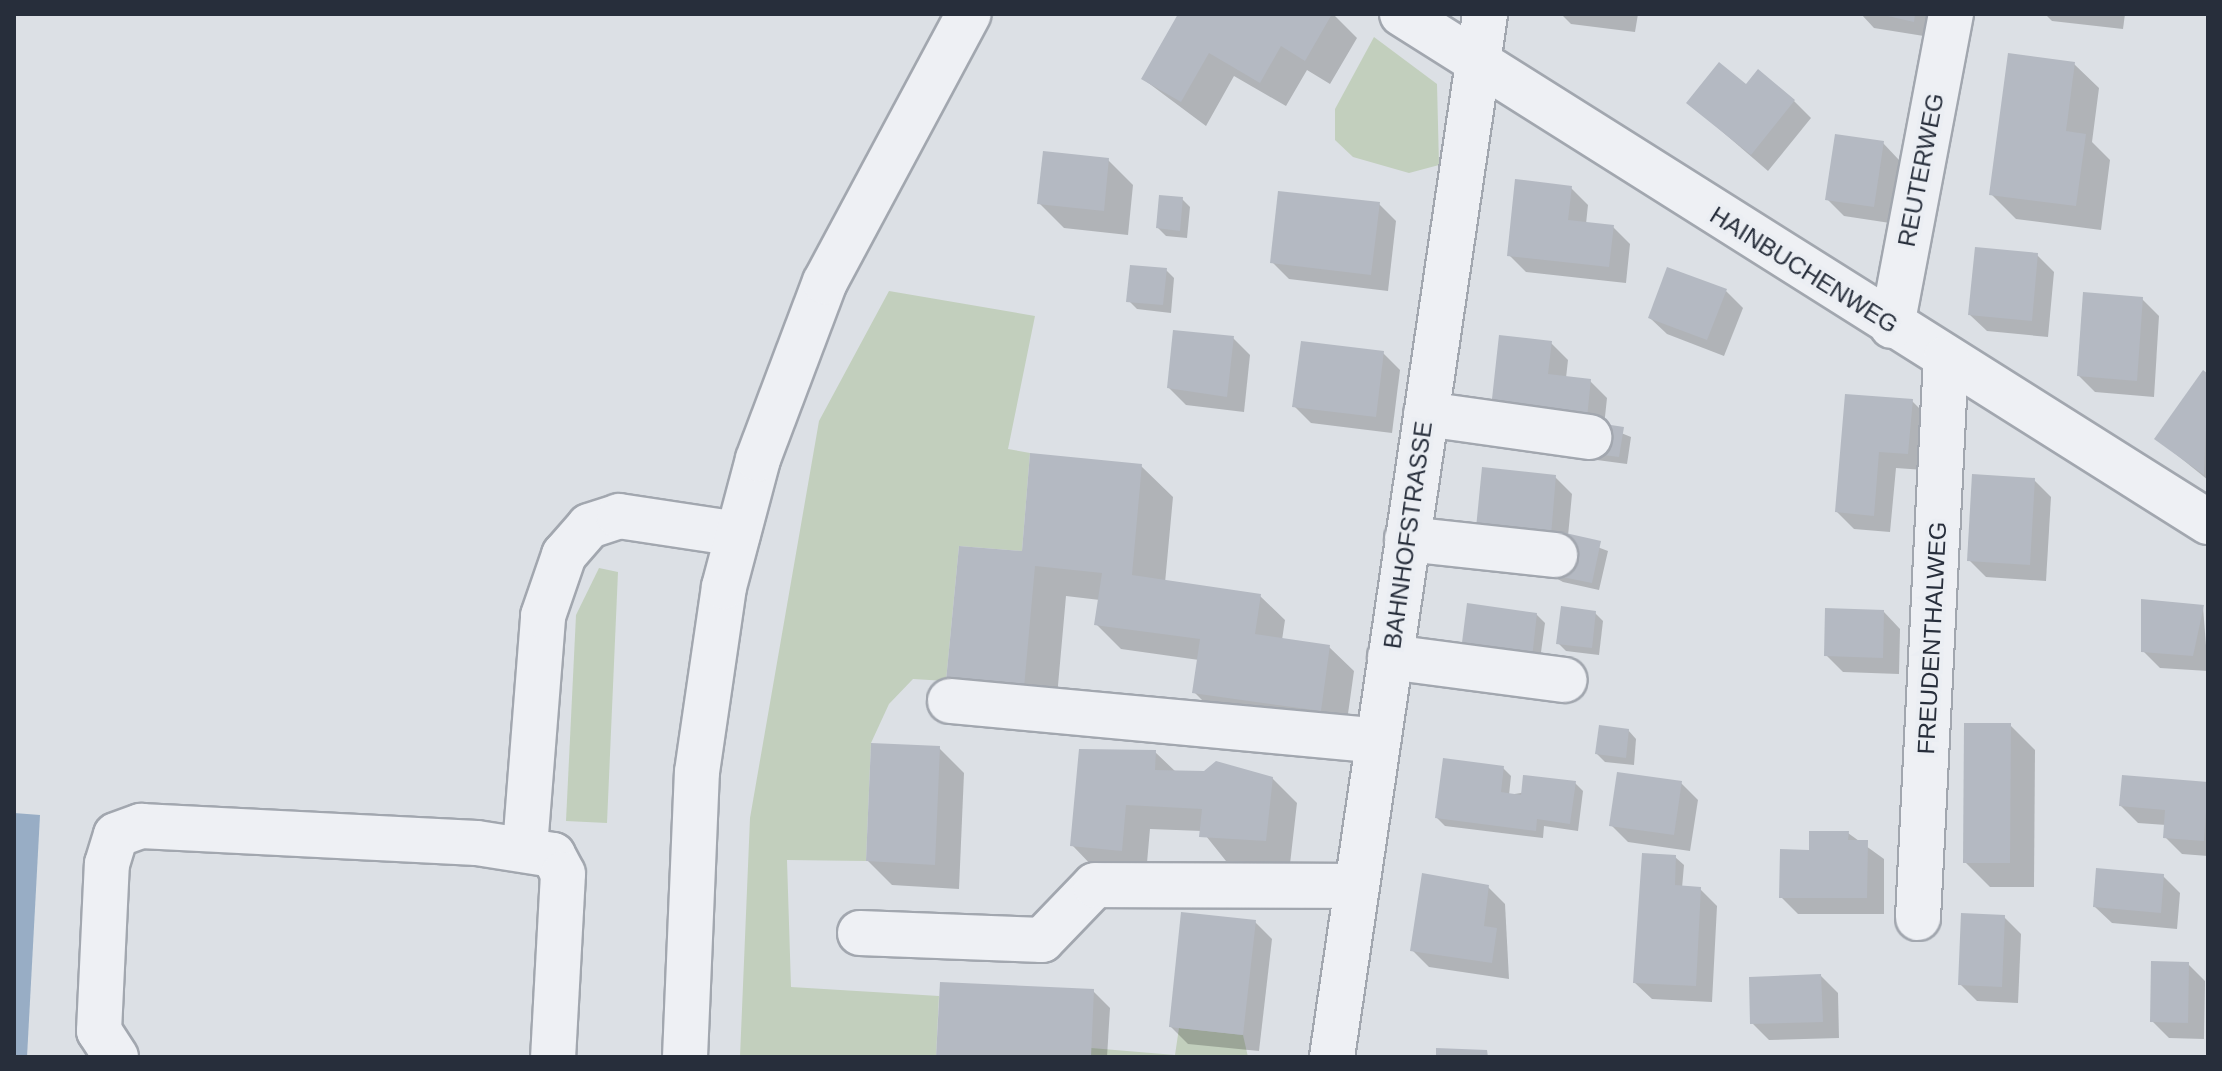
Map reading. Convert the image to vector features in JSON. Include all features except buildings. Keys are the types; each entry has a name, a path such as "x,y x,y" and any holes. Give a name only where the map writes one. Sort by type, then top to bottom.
{"street":[{"path":"685,1057 697,772 738,534 768,424 825,282 969,14"},
{"name":"HAINBUCHENWEG","path":"1402,14 1892,326 2208,522"},
{"name":"BAHNHOFSTRASSE","path":"1332,1057 1485,14"},
{"name":"REUTERWEG","path":"1892,326 1951,14"},
{"name":"FREUDENTHALWEG","path":"1918,918 1946,358"},
{"path":"1426,414 1589,437"},
{"path":"525,847 543,616 564,555 589,526 619,516 738,534"},
{"path":"1407,539 1555,555"},
{"path":"1390,657 1564,680"},
{"path":"950,701 1378,741"},
{"path":"116,1057 99,1031 107,864 116,835 141,826 525,847 553,855 563,874 553,1057"},
{"path":"860,933 1042,940 1095,885 1357,886"}],"green space":[{"path":"1374,37 1437,84 1439,165 1409,173 1353,157 1335,140 1335,109"},
{"path":"889,291 1035,316 1008,449 1030,453 1022,551 959,546 946,681 913,679 889,704 871,743 866,861 787,860 791,987 939,996 936,1057 740,1057 750,818 819,421"},
{"path":"599,568 618,572 607,823 566,821 576,615"},
{"path":"1179,1028 1243,1035 1248,1057 1091,1057 1091,1048 1175,1055"}],"water":[{"path":"14,813 40,815 27,1057 14,1057"}]}
